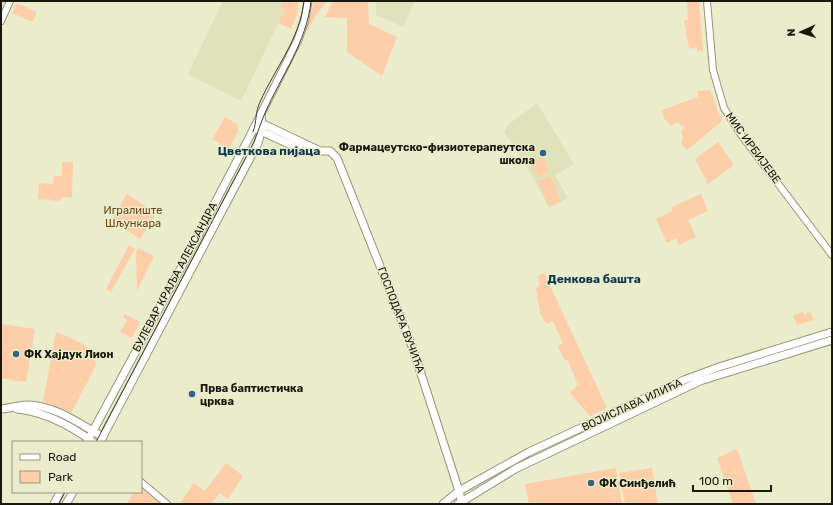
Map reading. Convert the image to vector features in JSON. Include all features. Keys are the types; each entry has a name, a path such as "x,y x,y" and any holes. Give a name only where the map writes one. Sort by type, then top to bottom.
{"main road":[{"name":"БУЛЕВАР КРАЉА АЛЕКСАНДРА","path":"101,440 258,143 262,112 298,40 306,17 308,1"},
{"name":"БУЛЕВАР КРАЉА АЛЕКСАНДРА","path":"90,441 93,431 259,127"},
{"name":"ГОСПОДАРА ВУЧИЋА","path":"259,127 304,151 320,150 330,151 334,154 346,179 413,349 459,491 460,503"},
{"name":"ВОЈИСЛАВА ИЛИЋА","path":"443,504 459,491 530,452 694,376 832,332"},
{"name":"ВОЈИСЛАВА ИЛИЋА","path":"460,503 517,468 700,381 832,340"},
{"path":"1,409 28,405 49,409 70,418 93,431 101,440"},
{"path":"10,408 45,415 71,427 90,441"},
{"path":"54,504 60,493"},
{"path":"66,504 72,493"}],"street":[{"path":"1,21 10,1"},
{"name":"МИС ИРБИЈЕВЕ","path":"707,1 713,70 724,108 742,136 832,255"},
{"path":"142,483 167,504"}],"shaded area":[{"path":"223,1 282,1 280,7 285,9 241,101 188,74"},
{"path":"376,1 415,1 403,27 376,15"},
{"name":"Фармацеутско-физиотерапеутска школа","path":"537,103 574,164 555,175 568,198 549,208 528,168 504,132 508,125"}],"green space":[{"path":"282,1 299,1 297,14 291,29 278,23 285,10 280,7"},
{"path":"314,1 327,1 316,15 306,34"},
{"path":"333,1 371,1 366,2 368,3 369,24 397,37 382,76 347,52 347,18 325,17"},
{"path":"683,1 699,2 703,50 697,52 697,47 689,49 684,20 688,20 687,2"},
{"path":"17,3 37,12 33,22 12,13"},
{"path":"710,90 722,121 687,150 681,144 683,137 681,131 685,128 678,122 671,126 664,118 662,110 698,97 698,91"},
{"path":"225,117 237,124 238,132 229,149 212,139"},
{"path":"718,142 734,165 708,184 695,159"},
{"path":"543,156 549,172 537,178 530,162"},
{"path":"62,162 73,162 72,198 64,197 58,201 38,199 39,183 53,184 54,176 62,176"},
{"path":"551,176 561,201 549,206 538,181"},
{"name":"Игралиште Шљункара","path":"127,194 156,213 140,239 112,220"},
{"path":"701,194 708,211 688,220 696,237 679,245 676,238 667,243 656,219 672,211 672,207"},
{"path":"129,245 135,249 111,292 106,289"},
{"path":"138,248 154,256 137,291 136,252"},
{"path":"544,273 607,408 590,416 570,393 578,385 568,361 564,359 558,346 563,343 553,321 546,324 540,313 536,288 540,285 538,276"},
{"path":"803,311 804,315 810,312 814,320 797,325 793,316"},
{"path":"125,314 140,322 132,338 120,332 127,320 123,317"},
{"name":"ФК Хајдук Лион","path":"1,324 35,329 26,382 1,378"},
{"path":"56,332 76,340 88,348 95,358 96,365 71,413 43,401"},
{"path":"737,449 756,504 733,504 717,458"},
{"path":"226,463 243,476 228,499 220,493 211,504 179,504 194,483 205,491"},
{"name":"ФК Синђелић","path":"616,468 622,504 529,504 525,484"},
{"path":"652,468 658,504 625,504 619,473"},
{"path":"142,488 162,504 127,504 133,493 142,493"}],"tram line":[{"path":"253,132 258,106 298,28 304,1"},
{"path":"97,441 254,142 271,99 299,45 309,16 311,1"},
{"path":"59,504 64,493"}],"place":[{"name":"Фармацеутско-физиотерапеутска школа","path":"543,153"},
{"name":"ФК Хајдук Лион","path":"16,354"},
{"name":"Прва баптистичка црква","path":"192,394"},
{"name":"ФК Синђелић","path":"591,483"}],"district":[{"name":"Цветкова пијаца","path":"269,151"},
{"name":"Денкова башта","path":"594,279"}]}
